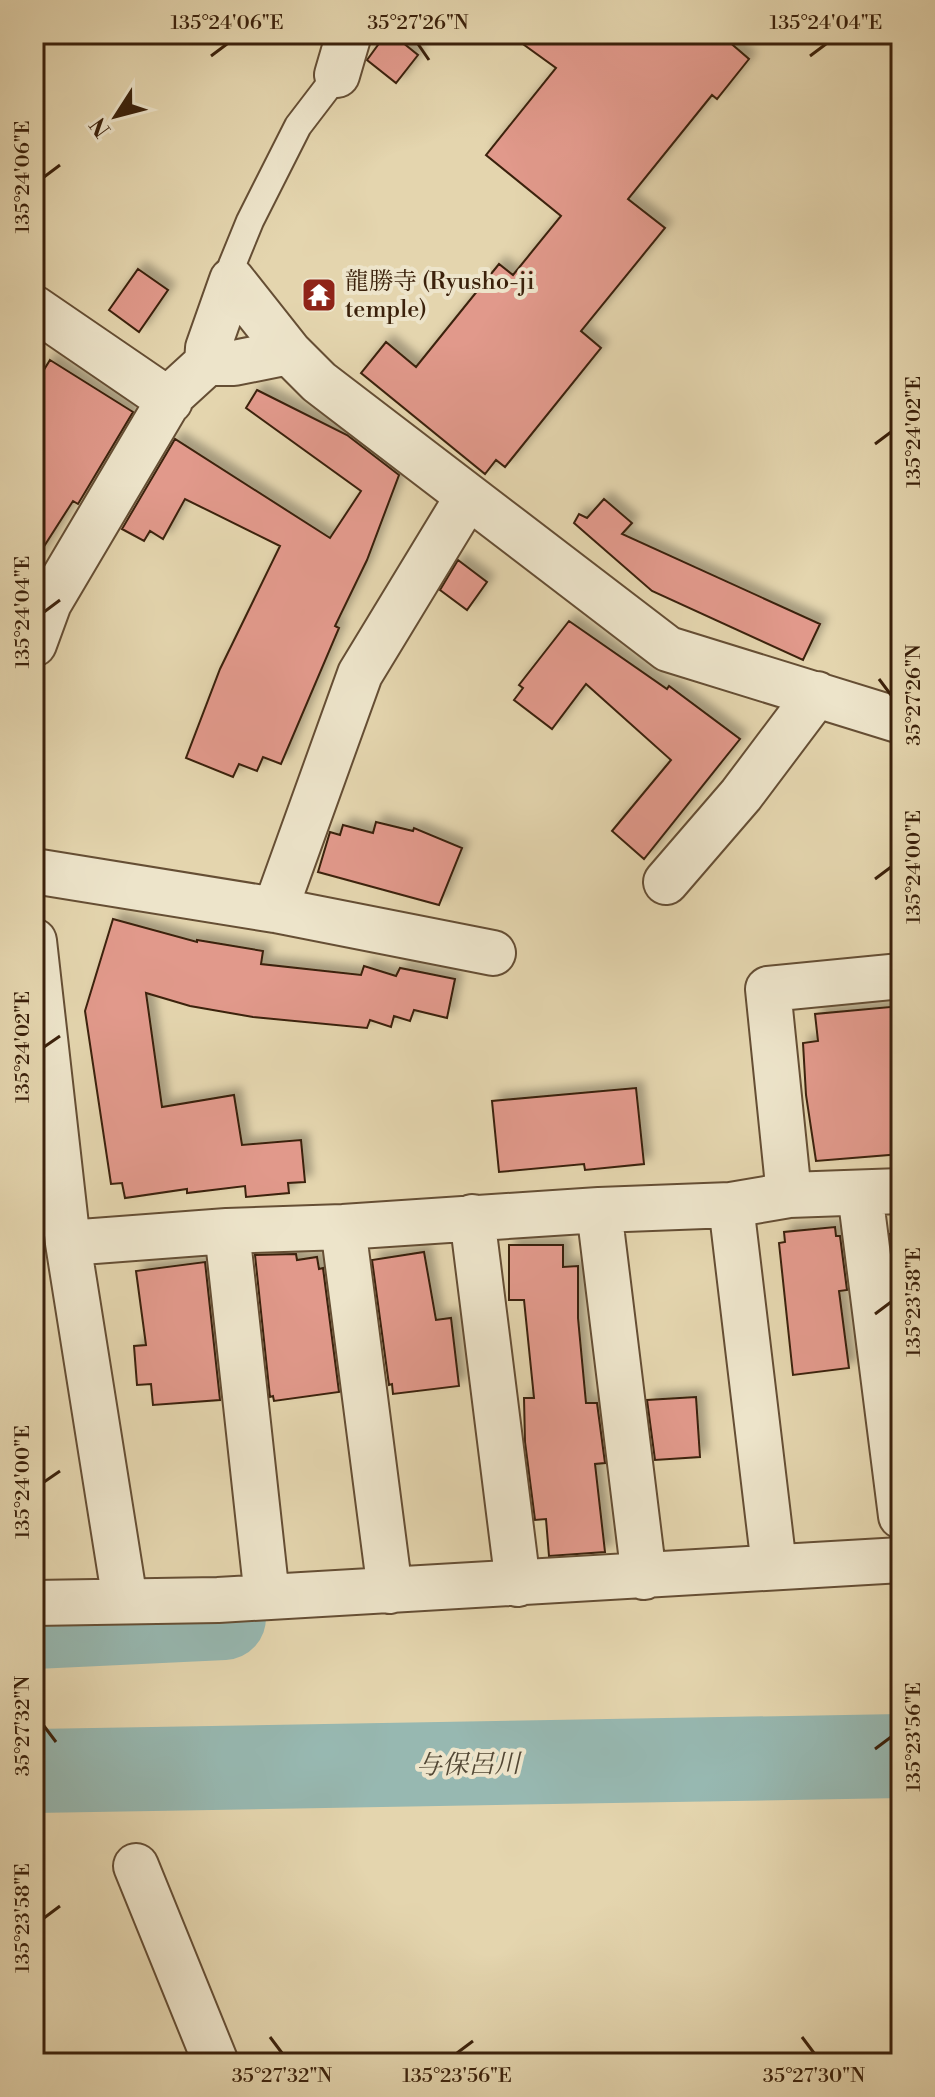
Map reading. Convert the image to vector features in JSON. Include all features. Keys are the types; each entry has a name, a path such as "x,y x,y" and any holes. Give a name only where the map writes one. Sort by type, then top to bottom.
{"street":[{"path":"337,75 349,34"},
{"path":"232,280 289,352 319,382 668,649 901,721"},
{"path":"207,363 208,348 232,280"},
{"path":"34,308 170,401"},
{"path":"34,644 49,603 172,395 207,363 234,363 289,352"},
{"path":"275,910 360,674 467,498"},
{"path":"666,882 741,795 817,694"},
{"path":"34,871 275,910 493,953"},
{"path":"35,952 42,1090 125,1601"},
{"path":"789,1195 768,989 901,976"},
{"path":"68,1243 227,1231 731,1205 789,1195 881,1192 901,1516"},
{"path":"731,1205 774,1566"},
{"path":"599,1210 644,1577"},
{"path":"472,1217 518,1584"},
{"path":"343,1227 390,1591"},
{"path":"227,1231 267,1597"},
{"path":"34,1603 218,1600 901,1560"},
{"path":"136,1866 216,2063"}],"lane":[{"path":"232,280 232,265 250,221 291,139 337,75"}],"building":[{"path":"386,34 392,34 418,55 396,83 367,60"},
{"path":"509,34 720,34 749,59 717,99 712,95 628,199 665,228 581,331 601,348 505,467 496,460 485,474 361,373 386,342 416,367 499,264 513,275 561,216 486,155 556,68"},
{"path":"138,269 168,290 139,332 109,310"},
{"path":"50,360 133,412 78,504 73,501 34,562 34,386"},
{"path":"257,390 347,435 399,475 367,560 335,626 339,628 281,764 263,757 257,771 239,764 233,777 186,758 220,669 280,546 185,499 163,539 150,531 144,541 122,529 175,439 330,538 361,491 246,408"},
{"path":"604,499 632,523 622,534 820,624 803,660 652,591 574,523 579,514 587,518"},
{"path":"458,560 487,582 467,610 440,590"},
{"path":"569,621 667,689 669,686 740,739 644,859 612,831 671,760 586,684 552,729 514,700 523,688 519,685"},
{"path":"376,822 413,831 414,828 462,848 439,905 318,872 330,832 340,835 343,825 373,833"},
{"path":"113,919 197,942 263,951 261,964 361,975 364,966 396,976 400,968 455,979 447,1018 414,1010 410,1021 394,1016 391,1027 370,1020 367,1028 253,1017 190,1006 146,993 162,1107 234,1095 242,1145 301,1140 305,1182 288,1183 289,1193 246,1197 245,1186 187,1193 187,1189 125,1198 122,1183 111,1184 85,1011"},
{"path":"901,1006 901,1154 816,1161 806,1095 803,1043 818,1041 815,1014"},
{"path":"636,1088 644,1164 585,1170 584,1164 499,1172 492,1101"},
{"path":"835,1227 836,1236 840,1236 847,1290 839,1291 849,1368 793,1375 779,1243 785,1242 784,1232"},
{"path":"901,1233 901,1287 897,1287 890,1234"},
{"path":"509,1245 563,1245 563,1267 578,1266 578,1318 586,1403 597,1403 605,1463 595,1464 605,1552 549,1556 546,1519 535,1520 525,1442 524,1398 534,1398 524,1300 509,1300"},
{"path":"424,1252 436,1320 451,1318 459,1386 393,1394 392,1384 389,1385 372,1260"},
{"path":"296,1254 297,1260 317,1257 319,1269 323,1268 339,1392 274,1401 273,1396 270,1397 255,1255"},
{"path":"205,1262 220,1400 153,1405 151,1384 137,1385 134,1346 146,1345 136,1271"},
{"path":"696,1397 700,1457 655,1460 647,1400"}],"waterway":[{"path":"34,1627 224,1618"},
{"name":"与保呂川","path":"34,1771 901,1756"}],"place":[{"name":"龍勝寺 (Ryusho-ji temple)","path":"319,295"}]}
